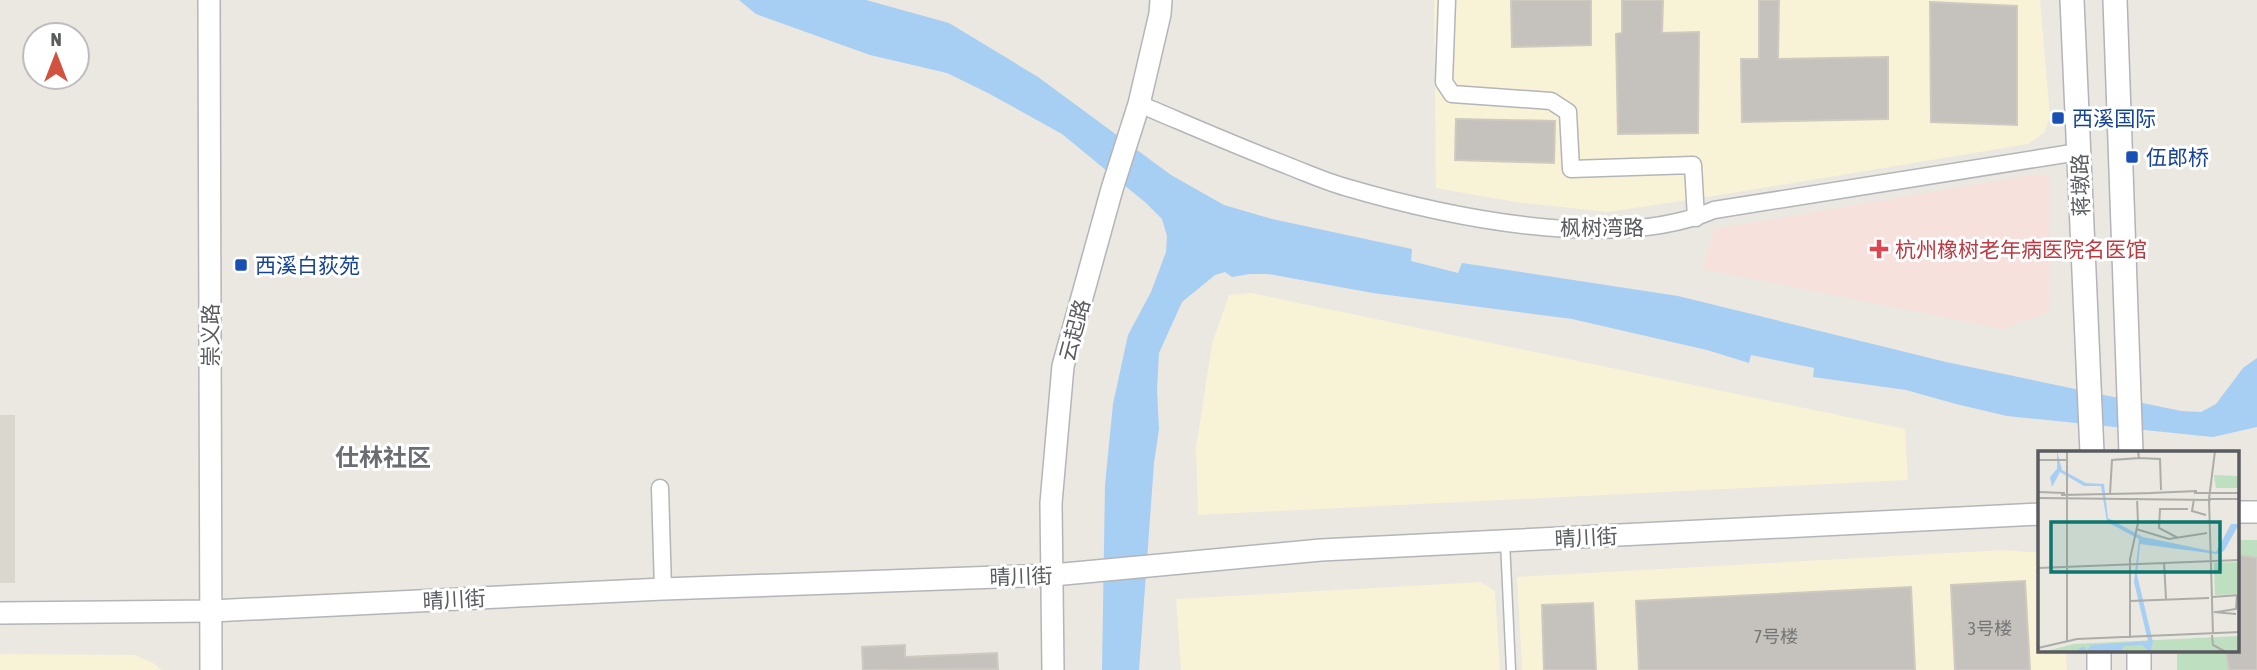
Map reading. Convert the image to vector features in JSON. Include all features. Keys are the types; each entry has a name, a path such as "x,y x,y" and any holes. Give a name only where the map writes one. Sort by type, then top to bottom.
{"main road":[{"name":"蒋墩路","path":"2072,0 2092,451"},
{"name":"蒋墩路","path":"2115,0 2131,451"},
{"path":"2099,652 2099,670"},
{"path":"2139,652 2139,670"}],"street":[{"name":"崇义路","path":"209,0 211,670"},
{"name":"云起路","path":"1053,670 1051,503 1063,366 1112,189 1139,104 1160,14 1160,0"},
{"path":"1447,0 1444,82 1452,94 1551,101 1567,112 1571,169 1693,165 1696,218"},
{"name":"枫树湾路","path":"1139,104 1343,187 1481,219 1570,230 1654,227 1696,218 1714,210 2078,152"},
{"path":"660,488 663,589"},
{"name":"晴川街","path":"0,613 212,611 663,589 1053,575 1321,550 2038,514"}],"lane":[{"path":"1505,541 1511,670"}],"shaded area":[{"path":"1434,0 2040,0 2050,116 2045,132 2028,144 1608,212 1515,202 1436,188"},
{"name":"杭州橡树老年病医院名医馆","path":"2039,174 2050,177 2049,312 2002,329 1703,269 1714,229"},
{"path":"1251,293 1905,429 1908,480 1198,515 1196,448 1212,344 1229,295"},
{"path":"0,415 15,415 15,583 0,583"},
{"path":"2004,550 2038,553 2038,652 2066,652 2067,670 1522,670 1517,577"},
{"path":"1481,582 1495,591 1500,670 1181,670 1176,599"},
{"path":"0,654 135,655 162,670 0,670"}],"green space":[{"path":"2240,540 2257,540 2257,670 2177,670 2177,652 2240,652"}],"water":[{"path":"739,0 866,0 949,23 1038,77 1171,175 1224,205 1272,219 1412,249 1411,261 1458,273 1462,263 1678,296 1946,362 2181,411 2201,412 2216,404 2243,368 2257,358 2257,427 2213,437 2007,416 1906,390 1813,377 1814,368 1751,355 1749,363 1707,350 1572,319 1373,293 1268,274 1232,277 1225,272 1215,275 1182,302 1159,353 1159,429 1154,463 1139,670 1102,670 1105,485 1113,404 1128,335 1151,292 1166,252 1167,236 1162,219 1062,134 988,93 947,73 870,55 756,14"}],"building":[{"path":"1511,0 1591,0 1591,45 1512,47"},
{"path":"1622,0 1663,0 1662,33 1699,32 1698,133 1618,134 1616,34 1622,33"},
{"path":"1759,0 1779,0 1778,59 1888,57 1888,119 1742,122 1741,59 1759,59"},
{"path":"1930,2 2017,6 2017,125 1931,122"},
{"path":"1456,119 1555,121 1554,163 1455,160"},
{"path":"2240,555 2257,558 2257,670 2229,670 2226,652 2240,652"},
{"path":"2025,581 2030,670 1955,670 1951,585"},
{"path":"1911,587 1915,670 1639,670 1636,601"},
{"path":"1593,603 1596,670 1544,670 1542,605"},
{"path":"905,645 905,657 997,653 998,669 863,670 862,647"}],"place":[{"name":"西溪国际","path":"2058,118"},
{"name":"伍郎桥","path":"2132,157"},
{"name":"杭州橡树老年病医院名医馆","path":"1879,249"},
{"name":"西溪白荻苑","path":"241,265"}],"district":[{"name":"仕林社区","path":"383,457"}]}
